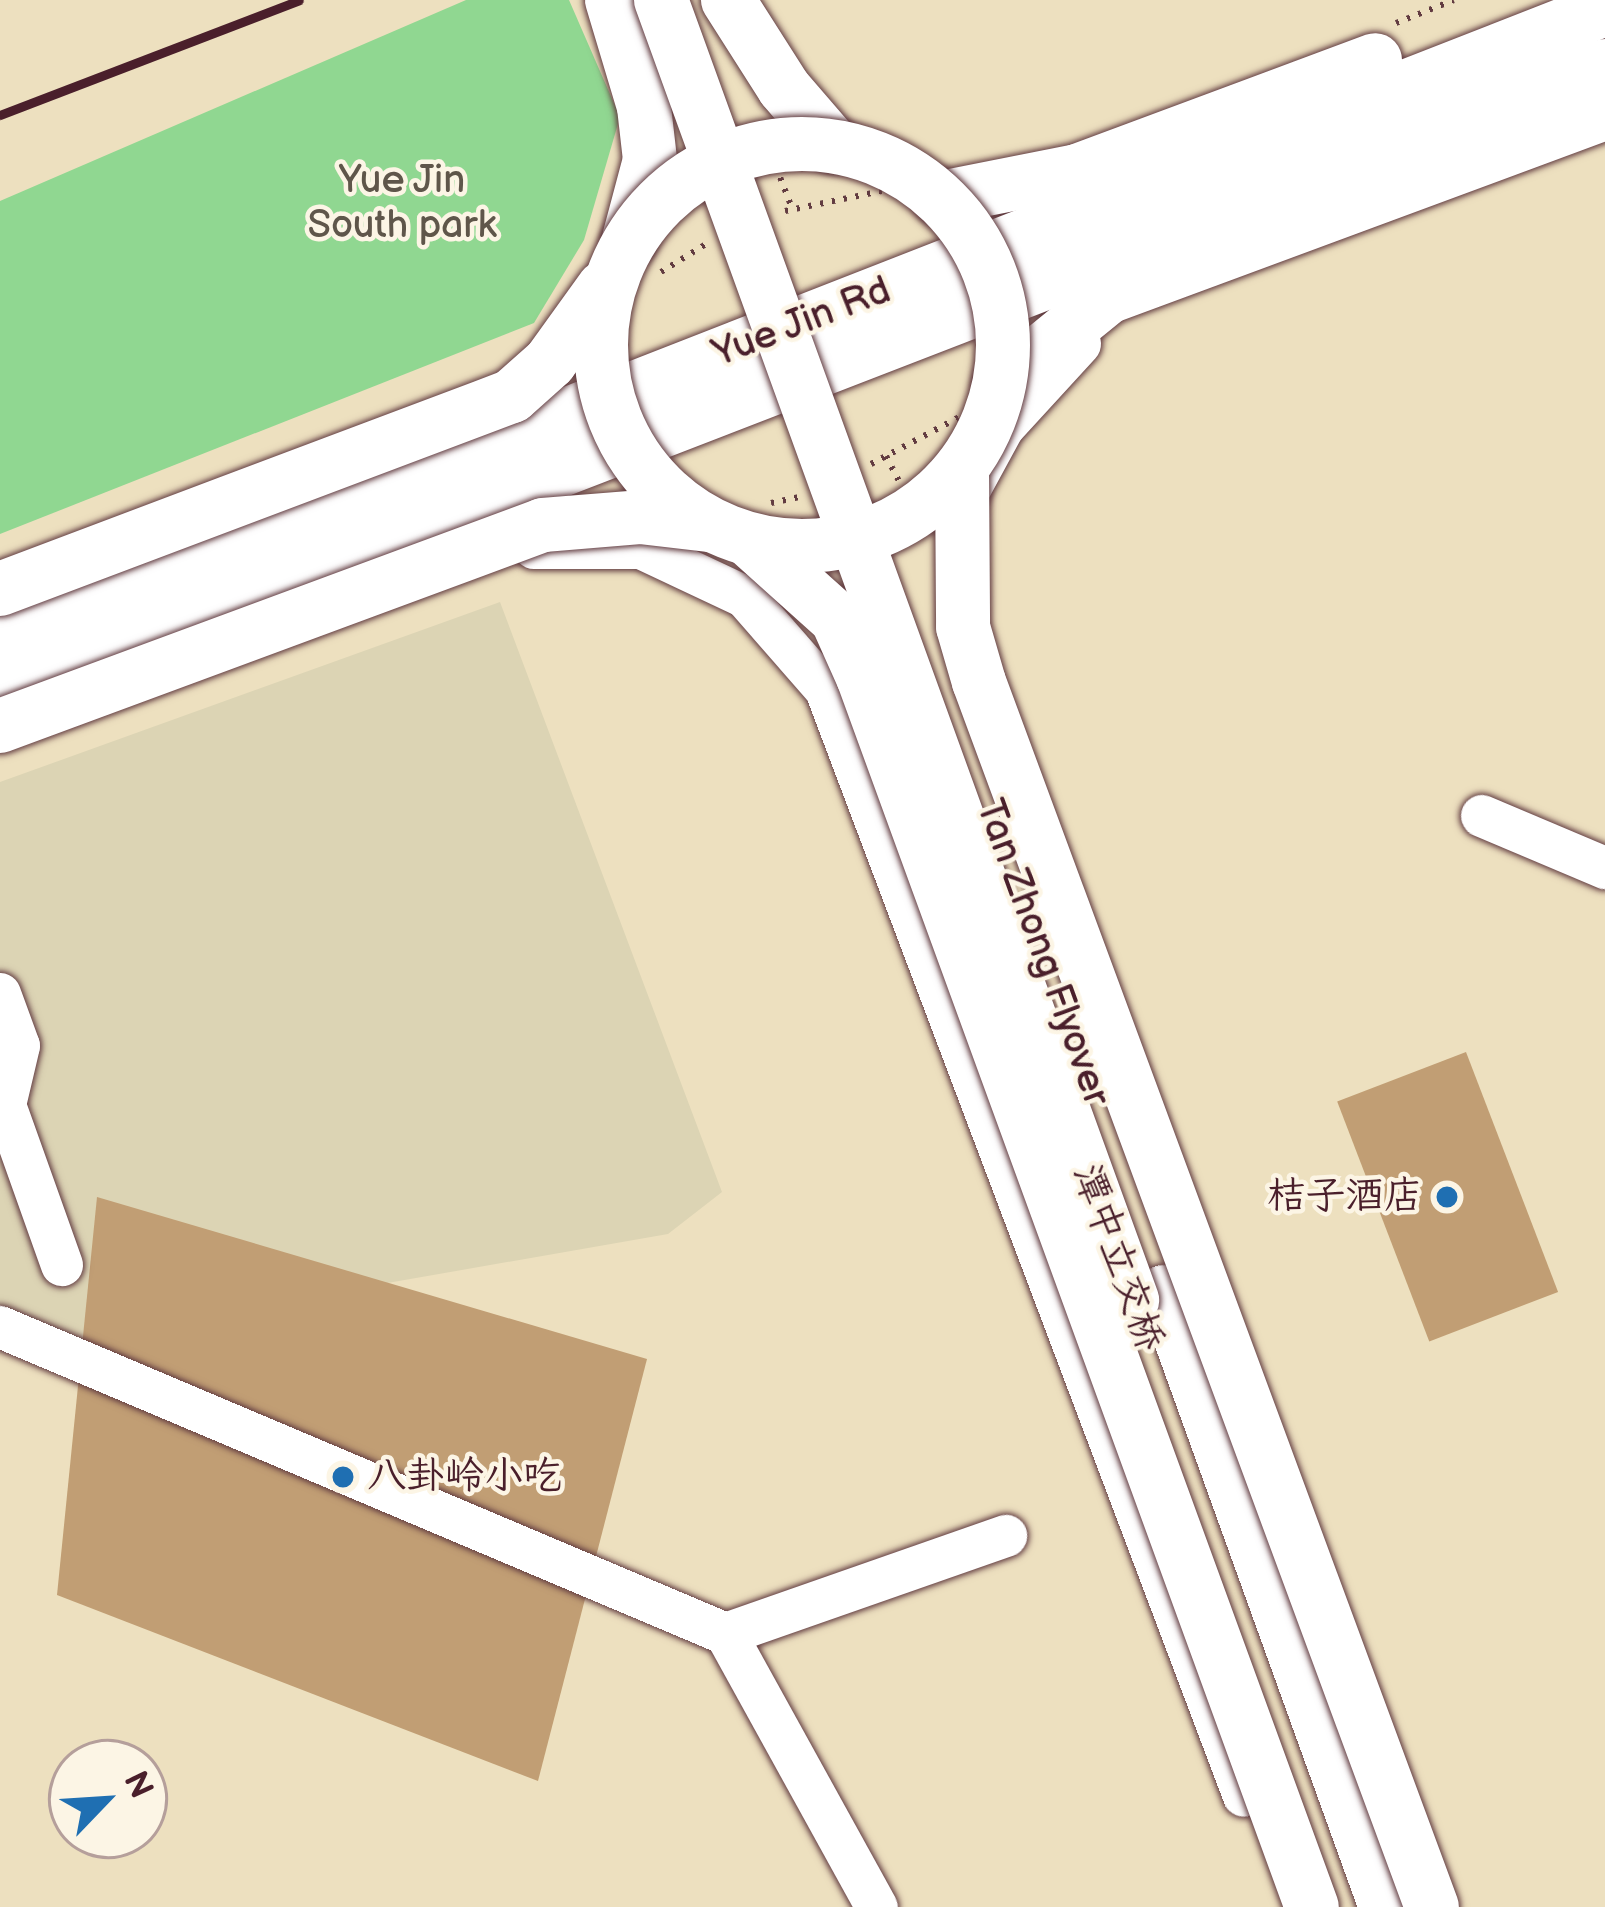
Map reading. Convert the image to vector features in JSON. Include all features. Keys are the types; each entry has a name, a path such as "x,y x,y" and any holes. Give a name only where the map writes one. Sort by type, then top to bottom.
{"main road":[{"path":"612,0 644,107 650,160 620,257 600,347 614,418 652,480 729,533 837,619 863,677 1312,1907"},
{"name":"潭中立交桥","path":"661,0 1357,1907"},
{"name":"Tan Zhong Flyover","path":"694,0 1386,1907"},
{"path":"728,0 784,88 833,145 941,198 973,238 994,284 1004,333 1001,384"},
{"path":"941,198 1077,171 1535,0"},
{"name":"Yue Jin Rd","path":"0,637 1605,9"},
{"name":"Yue Jin Rd","path":"0,687 1605,66"},
{"path":"0,726 477,543 589,518 729,533 787,548 868,538 938,497 962,470 1001,384 1038,346 1108,297 1605,113"},
{"path":"0,589 512,396 572,337 620,257 682,181 754,148 833,145"},
{"path":"962,470 963,628 979,682 1432,1907"}],"street":[{"path":"1413,1907 949,659 945,536 1003,428 1099,324 1605,125"},
{"path":"0,747 517,548 641,548 745,597 826,690 1286,1907"},
{"path":"1482,816 1605,868"},
{"path":"0,994 19,1046 5,1105 62,1265"},
{"path":"0,1327 726,1634 877,1907"},
{"path":"726,1634 1006,1536"}],"shaded area":[{"path":"500,602 722,1192 668,1234 353,1289 95,1367 0,1327 0,782"}],"green space":[{"name":"Yue Jin South park","path":"466,0 569,0 620,117 584,240 534,323 0,534 0,201"}],"building":[{"name":"桔子酒店","path":"1466,1052 1558,1292 1429,1341 1337,1101"},
{"name":"八卦岭小吃","path":"97,1197 647,1359 538,1781 57,1595"}],"railway":[{"path":"0,115 299,0"}],"place":[{"name":"桔子酒店","path":"1447,1197"},
{"name":"八卦岭小吃","path":"343,1477"}]}
